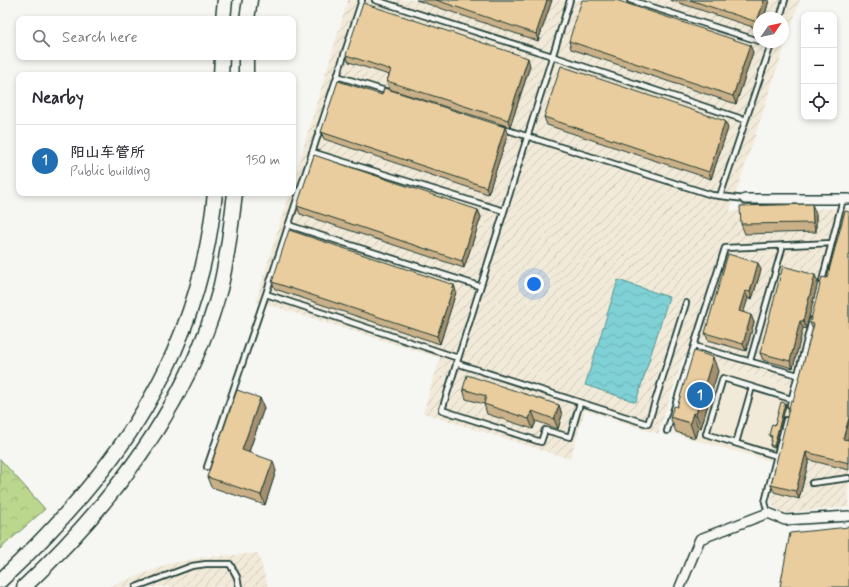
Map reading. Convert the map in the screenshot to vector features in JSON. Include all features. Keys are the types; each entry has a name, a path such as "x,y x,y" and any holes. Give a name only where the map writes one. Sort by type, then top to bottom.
{"main road":[{"path":"223,16 225,0"},
{"path":"247,16 250,0"},
{"path":"222,60 222,72"},
{"path":"246,60 246,72"},
{"path":"0,581 48,533 89,488 122,446 153,397 179,343 198,286 208,244 215,196"},
{"path":"24,587 104,503 139,458 173,404 199,348 219,289 227,254 235,196"}],"street":[{"path":"745,199 846,199"},
{"path":"680,587 700,539 768,513 785,520 849,516"}],"lane":[{"path":"207,467 266,294 362,0"},
{"path":"375,0 552,56 745,120"},
{"path":"570,0 479,286 442,410 541,442 545,430 570,437 580,403"},
{"path":"630,0 753,39"},
{"path":"782,12 786,0"},
{"path":"720,196 769,48"},
{"path":"337,76 398,95"},
{"path":"497,126 720,196 745,199"},
{"path":"312,152 504,211"},
{"path":"820,290 832,243 846,199"},
{"path":"288,225 479,286"},
{"path":"667,431 725,248 832,243"},
{"path":"750,361 783,245"},
{"path":"266,294 458,358"},
{"path":"456,363 648,424 686,303"},
{"path":"768,513 765,502 814,313"},
{"path":"694,346 798,375"},
{"path":"777,456 706,434 723,378 791,399"},
{"path":"736,443 752,387"},
{"path":"812,483 849,478"},
{"path":"136,587 192,566 230,564 237,577 238,587"}],"shaded area":[{"path":"348,0 800,0 789,33 789,12 753,12 753,48 784,48 730,211 849,208 849,507 783,513 776,511 772,504 771,500 801,389 684,356 658,434 585,410 570,459 423,413 440,358 256,301 288,196 296,196 296,171"},
{"path":"694,359 801,389 781,464 673,434"},
{"path":"258,553 268,587 108,587 169,564 199,558"}],"green space":[{"path":"0,459 45,509 0,549"}],"water":[{"path":"618,280 669,297 636,402 585,385"}],"building":[{"path":"436,0 547,0 536,34"},
{"path":"582,0 616,0 750,45 733,96 569,41"},
{"path":"690,0 764,0 760,12 753,12 753,21"},
{"path":"363,3 528,58 508,120 387,81 391,70 346,55"},
{"path":"561,66 725,121 709,172 544,117"},
{"path":"338,81 382,95 384,88 505,127 486,187 321,132"},
{"path":"314,155 478,210 462,261 297,206"},
{"path":"812,204 813,223 741,224 740,206"},
{"path":"845,211 849,212 849,418 843,439 849,440 849,463 806,452 796,491 771,485 791,400 793,401 814,324 810,323 822,277 827,278"},
{"path":"289,230 454,285 437,336 272,282"},
{"path":"728,254 758,263 750,292 745,291 739,311 751,315 743,344 705,333"},
{"path":"783,266 815,275 803,321 800,321 790,361 760,353"},
{"path":"694,351 713,357 696,414 693,413 690,423 670,417 674,406 677,407"},
{"path":"467,375 559,405 554,419 532,411 529,419 484,404 486,396 463,389"},
{"path":"237,390 260,398 242,450 273,461 261,495 207,477"},
{"path":"781,402 785,403 774,446 770,445 772,436 769,435 772,424 775,425"},
{"path":"849,527 849,587 780,587 790,533"}],"place":[{"name":"阳山车管所","path":"700,395"}]}
